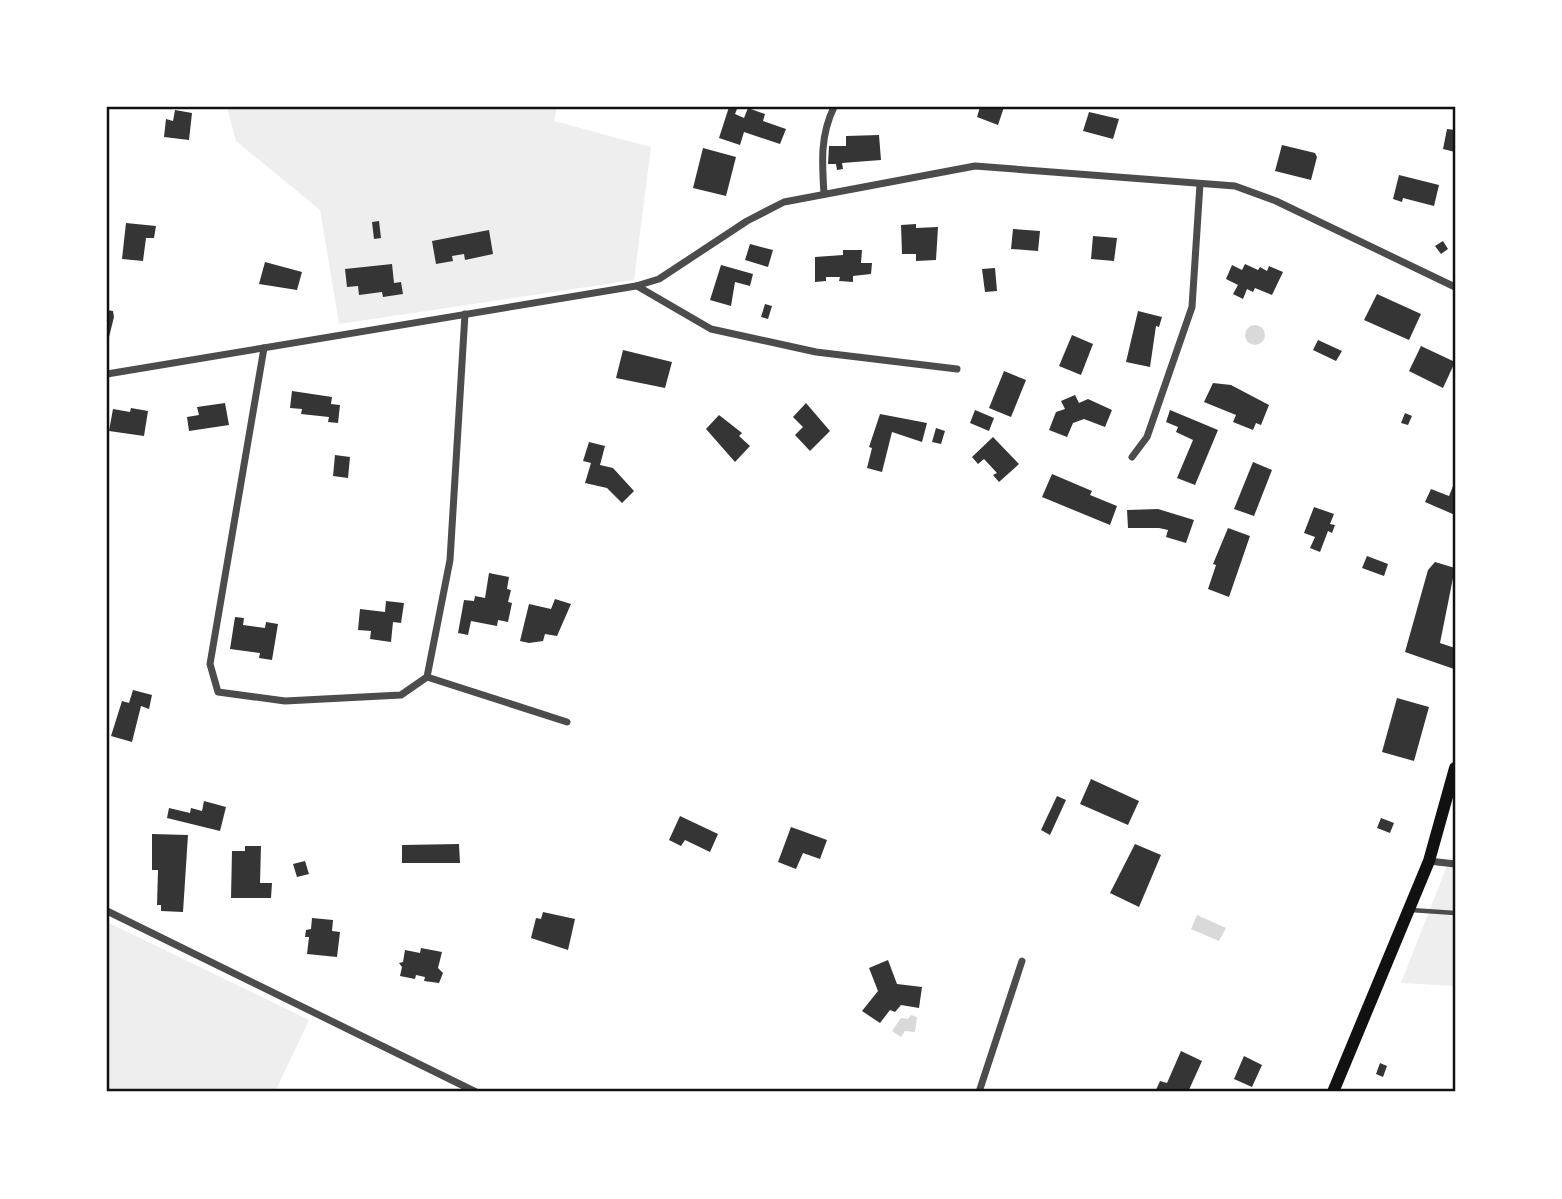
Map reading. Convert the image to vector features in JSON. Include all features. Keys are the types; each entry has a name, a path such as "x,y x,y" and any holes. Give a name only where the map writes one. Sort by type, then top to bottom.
{"main road":[{"path":"1333,1092 1429,861 1455,768"}],"street":[{"path":"824,194 821,150 827,121 834,107"},
{"path":"107,374 636,286 659,279 747,221 784,202 975,166 1235,186 1276,201 1455,287"},
{"path":"1132,457 1147,437 1192,307 1200,184"},
{"path":"636,286 711,329 816,352 957,369"},
{"path":"264,348 210,664 218,692 285,701 401,695 427,677 450,560 465,314"},
{"path":"427,677 567,722"},
{"path":"1429,861 1455,864"},
{"path":"107,911 476,1092"},
{"path":"979,1092 1022,961"}],"lane":[{"path":"1410,910 1455,913"}],"shaded area":[{"path":"227,107 557,107 554,121 651,147 634,280 339,324 320,210 236,141"},
{"path":"1251,325 1259,325 1265,335 1259,345 1251,345 1245,339 1245,331"},
{"path":"1450,858 1455,858 1455,986 1401,983"},
{"path":"1197,915 1226,928 1219,941 1191,929"},
{"path":"107,922 309,1020 275,1092 107,1092"},
{"path":"911,1015 917,1017 915,1032 905,1031 901,1037 892,1031 901,1018 908,1019"}],"building":[{"path":"729,107 737,109 735,114 744,118 748,108 765,114 763,121 786,129 780,144 744,132 740,145 719,138"},
{"path":"980,107 1004,107 998,125 977,117"},
{"path":"175,110 192,113 189,140 164,137 166,119 173,121"},
{"path":"1089,112 1119,119 1113,139 1083,131"},
{"path":"1447,129 1455,130 1455,152 1443,149"},
{"path":"879,135 881,160 842,163 843,169 837,170 836,164 828,164 829,146 846,146 846,136"},
{"path":"1282,145 1315,153 1317,157 1311,180 1275,171"},
{"path":"703,148 736,157 726,196 693,188"},
{"path":"1399,175 1439,185 1434,206 1403,198 1402,202 1393,199"},
{"path":"379,221 381,238 374,239 372,222"},
{"path":"126,223 156,226 154,238 146,238 143,261 122,259"},
{"path":"916,224 916,228 938,227 936,260 916,261 916,254 902,254 901,225"},
{"path":"1013,229 1040,231 1038,251 1011,249"},
{"path":"489,230 493,254 465,260 464,254 452,256 453,261 436,264 432,241"},
{"path":"1093,236 1117,238 1114,261 1091,259"},
{"path":"1443,241 1448,249 1441,254 1435,246"},
{"path":"750,244 773,250 768,267 745,260"},
{"path":"843,250 862,250 861,263 872,263 871,274 853,276 853,282 839,281 840,277 826,277 826,281 815,282 815,257 843,255"},
{"path":"265,262 302,272 297,290 259,284"},
{"path":"392,264 394,283 401,282 403,294 383,297 382,292 359,295 358,286 347,287 345,269"},
{"path":"1245,264 1258,270 1260,267 1267,271 1269,266 1283,272 1272,295 1255,288 1253,292 1247,289 1243,299 1233,294 1238,285 1226,279 1232,265 1242,270"},
{"path":"721,265 753,274 750,286 735,282 731,306 710,300"},
{"path":"995,268 997,291 985,292 982,269"},
{"path":"1377,294 1421,314 1409,340 1364,320"},
{"path":"765,304 772,306 768,319 761,317"},
{"path":"107,310 113,311 114,317 109,337 107,336"},
{"path":"1138,311 1162,317 1159,327 1156,326 1150,367 1126,362"},
{"path":"1072,335 1093,344 1081,375 1059,366"},
{"path":"1318,340 1342,351 1336,361 1313,350"},
{"path":"1421,346 1455,362 1443,388 1409,371"},
{"path":"623,350 672,362 665,388 616,378"},
{"path":"1004,371 1026,380 1011,417 989,408"},
{"path":"1213,383 1231,385 1269,405 1261,425 1256,423 1253,430 1233,422 1236,415 1204,402"},
{"path":"292,391 332,397 331,404 340,405 338,423 328,422 329,417 301,414 302,409 290,408"},
{"path":"1075,395 1079,403 1088,399 1112,410 1105,427 1084,419 1073,423 1067,437 1049,430 1056,412 1065,409 1061,401"},
{"path":"225,403 229,425 189,431 187,417 199,415 197,407"},
{"path":"806,403 830,431 810,451 795,435 803,427 793,417"},
{"path":"131,408 148,411 144,436 109,431 113,409 130,412"},
{"path":"975,410 994,418 989,431 970,423"},
{"path":"1170,410 1218,430 1195,485 1177,478 1193,440 1176,432 1178,427 1166,422"},
{"path":"1405,413 1412,416 1408,425 1401,423"},
{"path":"880,414 927,423 922,442 892,432 882,472 867,468 872,448 869,447"},
{"path":"719,415 742,433 739,436 750,446 735,462 706,429"},
{"path":"936,428 945,431 941,444 932,442"},
{"path":"993,437 1019,464 999,482 993,475 997,473 984,459 978,464 972,457"},
{"path":"589,442 605,446 600,465 613,468 634,491 622,503 607,488 585,483 591,463 583,461"},
{"path":"335,455 350,457 348,478 333,476"},
{"path":"1253,462 1272,470 1254,516 1234,509"},
{"path":"1052,474 1092,491 1090,495 1117,506 1110,525 1042,497"},
{"path":"1453,486 1455,515 1425,502 1431,489 1449,496"},
{"path":"1314,507 1334,514 1330,524 1335,525 1332,533 1328,531 1320,552 1310,548 1315,537 1304,533"},
{"path":"1158,509 1194,520 1186,543 1166,537 1168,530 1128,528 1127,510"},
{"path":"1228,528 1250,536 1229,597 1208,589 1216,565 1213,564"},
{"path":"1367,556 1388,564 1384,576 1362,568"},
{"path":"1435,562 1455,568 1440,643 1455,648 1454,669 1405,652 1428,570"},
{"path":"489,573 509,577 507,589 511,590 508,602 512,603 508,622 498,620 497,626 471,621 468,635 458,633 464,600 474,601 475,596 485,598"},
{"path":"555,599 571,604 557,636 545,634 543,641 520,641 529,604 551,609"},
{"path":"386,601 404,603 401,623 393,622 391,642 370,639 371,631 358,630 360,609 385,612"},
{"path":"235,617 244,618 243,625 265,628 266,622 278,624 272,660 259,658 260,653 230,649"},
{"path":"133,690 152,695 149,709 141,706 132,742 111,736 122,701 129,703"},
{"path":"1397,698 1429,707 1414,761 1382,752"},
{"path":"1091,779 1139,801 1128,825 1080,804"},
{"path":"1057,796 1066,800 1050,835 1041,830"},
{"path":"204,801 226,807 220,831 167,818 169,808 190,813 191,808 202,811"},
{"path":"680,816 718,834 710,852 685,840 681,846 669,840"},
{"path":"1381,818 1394,823 1390,833 1377,828"},
{"path":"791,827 827,840 820,859 803,853 796,869 778,862"},
{"path":"152,834 188,835 183,912 161,911 161,905 157,905 158,870 152,870"},
{"path":"459,844 460,863 402,863 402,845"},
{"path":"1135,844 1161,855 1139,907 1110,893"},
{"path":"245,846 261,846 260,883 272,883 271,898 231,898 232,851 245,851"},
{"path":"305,861 309,874 297,877 293,864"},
{"path":"543,912 575,919 568,950 531,938 536,918 541,919"},
{"path":"312,918 333,920 332,931 340,932 337,957 307,954 309,937 305,937 306,930 311,929"},
{"path":"421,948 442,952 438,968 443,973 439,983 424,981 425,977 416,975 415,979 400,976 402,967 399,963 403,962 405,950 420,953"},
{"path":"888,960 897,984 922,987 919,1008 901,1005 895,1012 890,1010 880,1023 862,1011 878,991 869,968"},
{"path":"1181,1051 1202,1061 1188,1092 1180,1089 1178,1092 1155,1092 1160,1081 1167,1083"},
{"path":"1244,1056 1262,1065 1252,1087 1234,1079"},
{"path":"1380,1063 1387,1066 1383,1077 1376,1074"}]}
